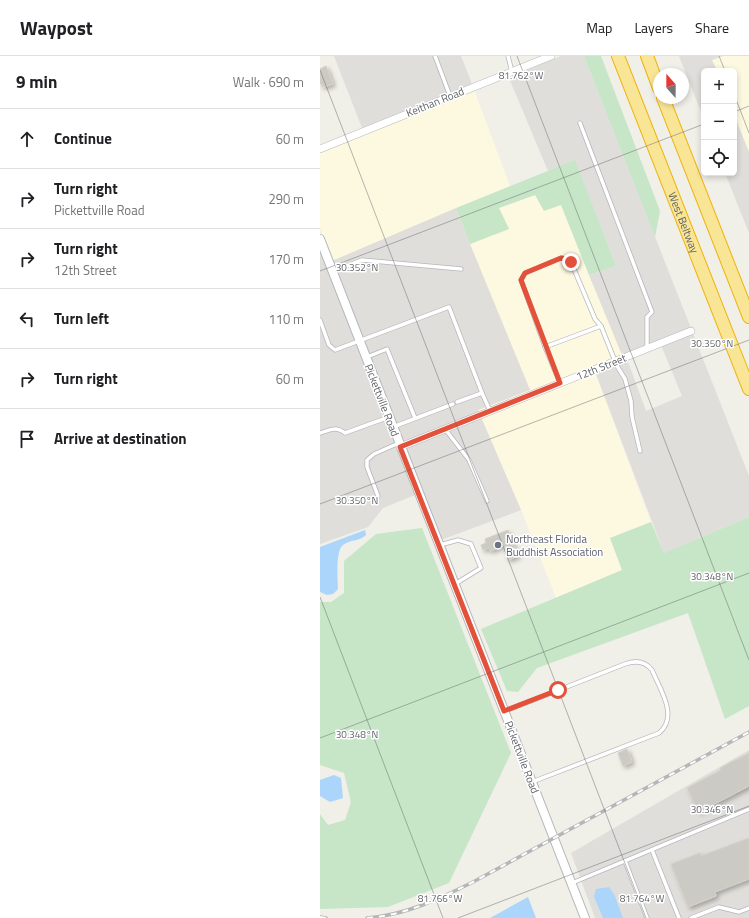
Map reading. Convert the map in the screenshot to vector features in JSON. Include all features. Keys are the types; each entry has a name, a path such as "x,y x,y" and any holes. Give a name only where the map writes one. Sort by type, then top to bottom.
{"highway":[{"name":"West Beltway","path":"618,56 749,389"},
{"path":"646,56 653,73"},
{"path":"665,104 749,317"}],"street":[{"name":"Keithan Road","path":"320,149 551,56"},
{"name":"Pickettville Road","path":"320,239 392,427 585,918"},
{"name":"12th Street","path":"400,445 691,331"}],"lane":[{"path":"435,56 450,96"},
{"path":"508,56 512,72"},
{"path":"580,123 652,312 647,317 647,348"},
{"path":"560,383 521,280 525,273 561,258 567,259 571,262 595,319 601,326 615,361 626,379 631,401 632,417 640,450"},
{"path":"332,271 362,260 461,269"},
{"path":"320,320 329,345 334,350 449,307 490,411"},
{"path":"546,347 601,326"},
{"path":"366,357 387,349 415,418"},
{"path":"392,427 482,393"},
{"path":"320,433 340,429 345,433 389,417"},
{"path":"446,428 469,460 487,501"},
{"path":"378,496 367,467 367,460 374,454 400,445"},
{"path":"439,546 458,540 471,544 481,568 454,584"},
{"path":"504,711 625,664 637,661 649,666 652,670 667,706 669,716 667,723 659,733 532,782"},
{"path":"572,883 749,809"},
{"path":"652,850 679,918"},
{"path":"625,861 647,918"},
{"path":"691,918 719,907 739,912 749,908"}],"shaded area":[{"path":"334,56 461,56 472,84 362,128"},
{"path":"561,56 584,56 749,476 749,517 664,553 593,366 622,355 589,275 616,266 575,161 548,171 509,78","holes":["661,345 682,396 646,411 627,359"]},
{"path":"679,56 723,56 712,60 716,68 701,68 701,111 689,81 689,68 684,68"},
{"path":"723,56 749,56 749,152 737,122 737,68 716,68 712,60"},
{"path":"472,84 510,186 332,261 320,229 320,145"},
{"path":"737,122 749,152 749,233 726,176 737,176"},
{"path":"535,195 561,205 622,355 593,367 651,522 610,538 622,570 556,598 521,510 478,410 530,390 470,244 509,229 499,208"},
{"path":"456,208 530,390 478,410 521,510 441,540 332,261"},
{"path":"320,248 415,495 383,508 368,527 320,544"},
{"path":"749,750 749,918 595,918 571,853"}],"green space":[{"path":"584,56 601,56 660,211 655,237"},
{"path":"575,160 616,266 589,275 561,205 544,211 535,195 499,208 509,229 470,244 456,208"},
{"path":"749,517 749,706 725,719 688,613 537,668 518,692 507,691 481,629 622,570 610,538 651,522 664,553"},
{"path":"422,528 511,753 449,883 388,907 320,909 320,814 328,825 345,820 351,802 344,773 320,765 320,602 331,602 344,593 344,561 376,534"}],"water":[{"path":"365,530 366,535 360,539 346,543 340,548 337,573 338,589 333,594 327,595 320,592 320,547"},
{"path":"334,775 341,778 343,798 330,802 320,796 320,780"},
{"path":"609,887 614,894 623,918 603,918 594,897 596,889"},
{"path":"528,897 536,918 490,918"}],"building":[{"path":"326,66 333,84 323,87 322,84 320,84 320,69"},
{"name":"Northeast Florida Buddhist Association","path":"508,530 518,556 508,560 503,546 490,551 489,548 483,550 481,545 486,543 485,539"},
{"path":"627,749 632,762 623,766 618,753"},
{"path":"749,753 749,786 699,812 687,788"},
{"path":"749,838 749,879 715,892 716,896 688,907 671,864 700,853 701,856"}],"railway":[{"path":"367,918 395,914 409,910 435,900 473,882 749,732"},
{"path":"320,917 326,918"}],"place":[{"name":"Northeast Florida Buddhist Association","path":"498,545"}],"route":[{"path":"558,690 504,711 400,447 560,383 521,280 525,273 561,258 567,259 571,262"}]}
